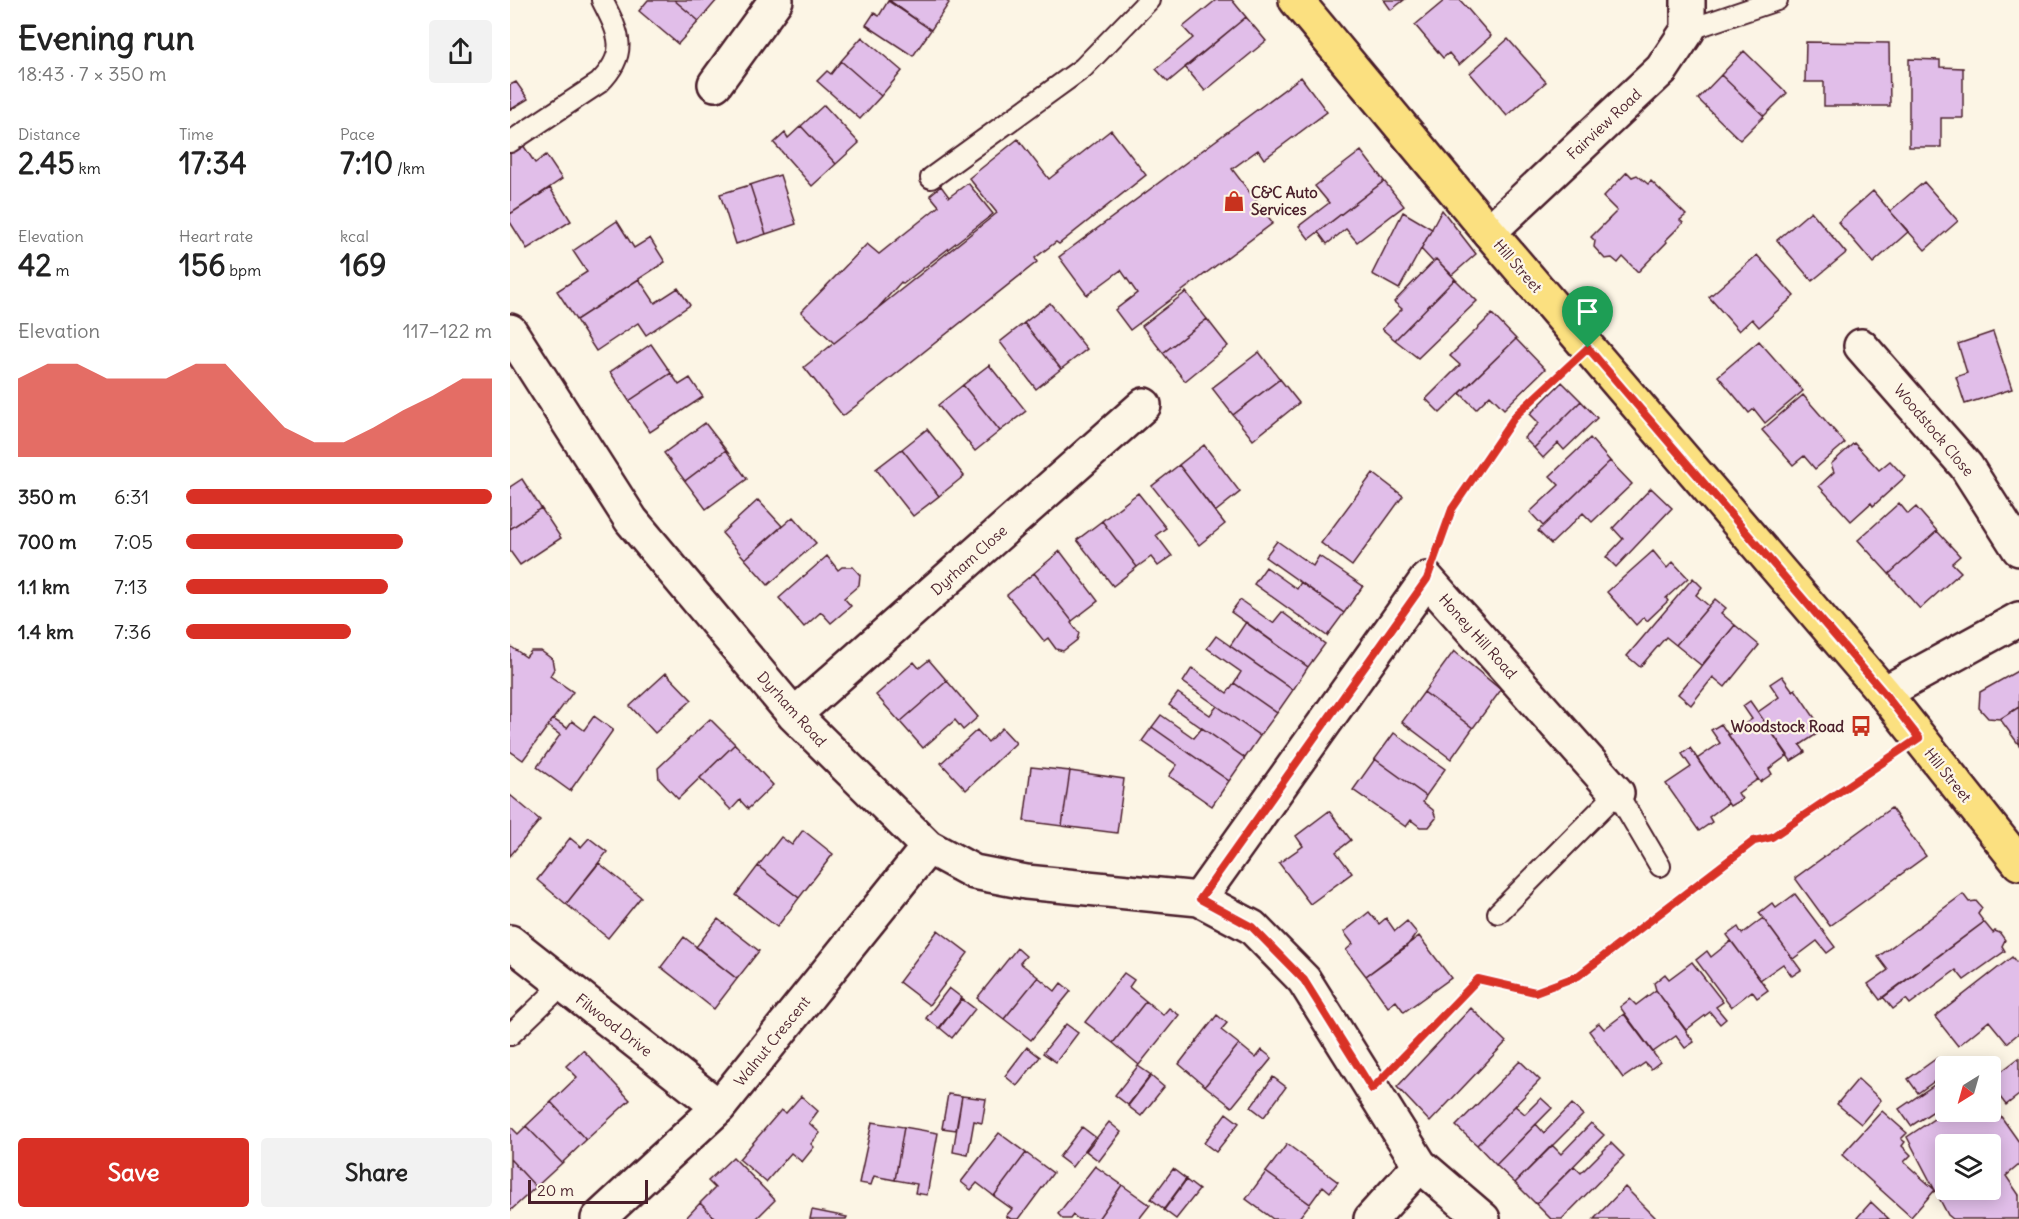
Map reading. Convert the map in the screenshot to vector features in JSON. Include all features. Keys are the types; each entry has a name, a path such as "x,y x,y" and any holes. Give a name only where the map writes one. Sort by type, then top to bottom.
{"main road":[{"name":"Hill Street","path":"1296,0 1489,232 1884,693 2019,863"}],"street":[{"path":"715,84 776,0"},
{"name":"Fairview Road","path":"1489,232 1662,69 1688,15"},
{"name":"Dyrham Road","path":"510,331 631,520 794,715 928,847 974,872 1026,882 1200,899"},
{"name":"Woodstock Close","path":"1862,346 1966,466 2019,549"},
{"name":"Dyrham Close","path":"794,715 1144,405"},
{"name":"Honey Hill Road","path":"1200,899 1427,579 1617,793"},
{"path":"1884,693 2019,619"},
{"name":"Walnut Crescent","path":"598,1219 719,1107 928,847"},
{"path":"1200,899 1252,927 1304,980 1420,1165 1483,1219"},
{"name":"Filwood Drive","path":"510,942 719,1107"},
{"path":"1371,1219 1420,1165"}],"lane":[{"path":"510,142 598,83 610,72 618,57 619,39 602,0"},
{"path":"931,178 1083,68 1149,0"},
{"path":"1688,15 1776,0"},
{"path":"1498,914 1617,793 1660,866"},
{"path":"510,1035 563,984"}],"path":[{"path":"1427,579 1452,509 1516,415 1588,348"},
{"path":"1372,1089 1478,979 1535,992 1578,976 1754,841 1772,837 1919,738"}],"building":[{"path":"648,0 674,0 699,21 678,44 639,11"},
{"path":"674,0 717,0 699,21"},
{"path":"889,0 945,0 949,3 931,30"},
{"path":"1216,0 1232,0 1246,17 1168,82 1156,69 1193,38 1183,27"},
{"path":"1384,0 1404,0 1391,10"},
{"path":"1445,0 1460,0 1491,36 1459,65 1449,53 1443,58 1415,25"},
{"path":"888,1 931,30 913,56 866,25 874,13 879,16"},
{"path":"1246,17 1266,41 1205,91 1185,67"},
{"path":"862,37 902,71 881,96 841,61"},
{"path":"1508,39 1546,82 1507,116 1470,73"},
{"path":"1806,42 1889,43 1890,106 1824,106 1824,82 1805,82"},
{"path":"1744,51 1787,93 1764,116 1721,75"},
{"path":"1909,59 1940,60 1940,67 1963,68 1963,118 1941,118 1941,147 1909,147"},
{"path":"841,61 881,96 860,119 817,81 827,71 831,74"},
{"path":"1721,75 1764,116 1740,140 1698,99"},
{"path":"1301,77 1327,112 1264,159 1258,150 1232,169 1273,223 1130,330 1115,310 1137,293 1121,270 1087,295 1059,257"},
{"path":"516,82 528,99 510,110 510,85"},
{"path":"824,105 859,143 836,164 801,126"},
{"path":"801,126 836,164 812,186 774,143 785,133 788,138"},
{"path":"1111,130 1146,175 1059,244 1056,242 1035,258 1037,262 843,416 804,367 997,213 969,178 1018,139 1049,179"},
{"path":"523,145 535,163 546,155 562,179 510,214 510,154"},
{"path":"1361,151 1384,181 1309,239 1299,226 1329,203 1315,186"},
{"path":"1627,172 1632,177 1637,175 1648,184 1651,181 1686,215 1680,220 1683,223 1666,240 1667,242 1638,272 1623,257 1618,263 1612,258 1605,259 1594,247 1595,241 1591,237 1617,211 1603,197"},
{"path":"780,175 796,224 766,234 750,185"},
{"path":"1384,181 1404,206 1357,242 1346,229 1327,244 1318,232"},
{"path":"1924,182 1958,221 1925,250 1890,211"},
{"path":"968,183 993,214 903,284 901,282 877,309 834,343 801,312 867,244 879,254 939,206 930,195 941,186 949,197"},
{"path":"750,185 766,234 736,244 720,194"},
{"path":"550,188 571,221 527,249 510,222 510,214"},
{"path":"1873,191 1908,232 1873,263 1838,222"},
{"path":"1442,210 1476,254 1452,275 1436,259 1433,262 1421,249"},
{"path":"1811,211 1846,253 1812,281 1777,240"},
{"path":"1403,212 1432,229 1399,289 1372,274"},
{"path":"617,221 634,248 650,238 665,262 576,320 557,291 587,272 573,251"},
{"path":"1757,255 1794,296 1759,327 1752,319 1739,331 1709,297"},
{"path":"1436,259 1455,279 1395,340 1382,329 1402,309 1394,302"},
{"path":"639,279 655,303 678,288 690,305 646,335 638,323 596,351 576,320"},
{"path":"1455,279 1477,301 1418,358 1395,340"},
{"path":"1186,292 1207,319 1163,353 1142,326"},
{"path":"1050,303 1087,349 1061,369 1024,323"},
{"path":"1492,314 1516,339 1440,413 1426,399 1460,365 1450,356"},
{"path":"1207,319 1228,346 1185,381 1163,353"},
{"path":"1024,323 1061,369 1036,389 1000,342"},
{"path":"1993,332 2012,389 1965,404 1956,377 1967,373 1958,344"},
{"path":"1516,339 1545,369 1504,409 1490,395 1476,409 1460,393"},
{"path":"1759,341 1803,391 1765,423 1754,409 1749,413 1718,376"},
{"path":"651,344 671,373 629,401 610,372"},
{"path":"1259,352 1280,379 1233,415 1212,388"},
{"path":"989,365 1026,411 1000,431 963,385"},
{"path":"671,373 679,385 690,378 703,397 650,432 629,401"},
{"path":"1280,379 1299,403 1253,440 1233,415"},
{"path":"1562,382 1581,401 1534,448 1524,438 1539,423 1530,414"},
{"path":"963,385 1000,431 975,451 938,405"},
{"path":"1803,395 1845,443 1815,469 1804,456 1793,465 1762,430"},
{"path":"1581,401 1597,418 1564,450 1558,443 1543,458 1534,448"},
{"path":"705,423 726,450 685,481 664,453"},
{"path":"927,429 964,476 939,496 902,449"},
{"path":"1590,438 1610,461 1543,526 1530,512 1559,485 1550,476"},
{"path":"1854,443 1879,470 1890,461 1905,477 1873,506 1871,503 1851,521 1819,486 1834,472 1831,464"},
{"path":"1204,445 1240,492 1215,512 1179,465"},
{"path":"902,449 939,496 913,516 876,469"},
{"path":"726,450 747,479 706,509 685,481"},
{"path":"1610,461 1632,484 1592,522 1583,513 1551,544 1538,531"},
{"path":"1179,465 1225,524 1199,545 1152,486"},
{"path":"1373,473 1403,496 1352,566 1321,543"},
{"path":"522,479 541,508 510,529 510,487"},
{"path":"1651,488 1672,508 1616,567 1606,557 1623,539 1613,528"},
{"path":"1138,493 1166,528 1156,535 1172,556 1158,566 1151,557 1137,567 1102,521"},
{"path":"758,500 782,526 745,559 722,533"},
{"path":"1899,503 1908,514 1916,507 1937,531 1889,574 1858,540"},
{"path":"541,508 561,538 520,565 510,551 510,529"},
{"path":"793,517 816,543 768,585 745,559"},
{"path":"1102,521 1137,567 1113,586 1077,540"},
{"path":"1937,531 1960,556 1952,563 1961,572 1920,609 1889,574"},
{"path":"1277,541 1313,566 1319,556 1363,586 1344,613 1265,557"},
{"path":"1060,551 1098,601 1072,621 1034,573"},
{"path":"1653,551 1667,568 1673,562 1688,578 1666,598 1668,601 1647,621 1644,617 1636,625 1607,592"},
{"path":"827,556 838,570 842,567 853,567 860,575 859,585 844,598 851,606 831,623 821,612 804,627 779,598"},
{"path":"1266,567 1297,589 1301,582 1344,613 1327,636 1254,584"},
{"path":"1034,573 1079,633 1077,640 1063,651 1056,649 1048,638 1044,641 1007,595"},
{"path":"1693,578 1702,587 1696,595 1709,606 1676,645 1666,637 1640,667 1627,656"},
{"path":"1715,599 1726,608 1721,613 1735,625 1702,666 1676,645"},
{"path":"1240,600 1273,623 1282,612 1325,644 1308,667 1231,612"},
{"path":"1246,622 1308,667 1293,690 1230,646"},
{"path":"1735,625 1759,645 1725,687 1713,677 1691,705 1678,694"},
{"path":"1216,636 1293,690 1277,713 1234,683 1241,672 1207,648"},
{"path":"510,646 526,657 531,651 541,651 552,659 554,669 550,676 573,692 523,760 510,751"},
{"path":"1454,651 1501,690 1473,728 1424,692"},
{"path":"929,660 947,681 900,722 876,695 914,662 919,668"},
{"path":"1192,668 1227,693 1234,683 1277,713 1260,736 1183,682"},
{"path":"2019,670 2019,707 2000,719 1988,718 1979,708 1980,692"},
{"path":"666,673 692,700 655,733 630,706"},
{"path":"1782,676 1793,691 1795,689 1823,730 1800,745 1805,752 1791,761 1758,712 1779,697 1770,684"},
{"path":"947,681 978,717 963,730 955,720 923,748 900,722"},
{"path":"1424,692 1473,728 1451,759 1402,722"},
{"path":"1178,693 1210,715 1217,706 1260,736 1245,758 1169,705"},
{"path":"1750,701 1788,755 1769,769 1772,774 1760,782 1728,735 1752,719 1743,706"},
{"path":"2019,707 2019,745 2000,719"},
{"path":"1161,715 1194,738 1202,728 1245,758 1229,781 1152,727"},
{"path":"594,716 613,730 570,791 537,767 560,735 548,726 553,719 567,728 572,721 584,730"},
{"path":"710,719 735,744 678,799 659,779 658,768"},
{"path":"1721,724 1758,779 1738,793 1742,799 1730,806 1697,759 1720,743 1711,730"},
{"path":"1152,727 1229,781 1212,806 1169,776 1177,765 1142,741"},
{"path":"1002,728 1016,743 966,790 941,763 977,730 988,742"},
{"path":"1394,733 1445,769 1426,796 1375,759"},
{"path":"735,744 773,785 748,809 740,800 731,810 700,778"},
{"path":"1690,748 1728,803 1709,817 1712,822 1699,831 1666,784 1691,767 1682,754"},
{"path":"1375,759 1426,796 1423,802 1433,810 1436,818 1429,827 1420,827 1411,820 1406,827 1353,790"},
{"path":"1031,767 1070,771 1062,826 1024,821"},
{"path":"1070,771 1124,779 1117,833 1062,826"},
{"path":"510,795 540,820 510,856"},
{"path":"1891,808 1926,856 1830,926 1795,878"},
{"path":"1329,811 1351,840 1336,852 1352,873 1310,904 1279,863 1303,846 1296,836"},
{"path":"803,830 833,854 799,898 758,866 781,837 792,845"},
{"path":"570,838 581,847 589,838 607,852 566,904 537,880"},
{"path":"599,863 641,897 608,938 566,904"},
{"path":"758,866 799,898 777,927 736,895"},
{"path":"1795,894 1835,947 1827,953 1817,941 1793,959 1759,913 1772,903 1776,908"},
{"path":"1963,894 1969,902 1976,901 1982,908 1978,914 1984,922 1880,1000 1868,984 1888,970 1878,957"},
{"path":"1369,912 1379,924 1386,918 1395,931 1407,921 1417,933 1406,947 1366,976 1346,950 1353,944 1344,932"},
{"path":"1763,918 1801,970 1792,976 1783,964 1760,980 1727,935 1738,927 1742,934"},
{"path":"718,919 759,951 737,979 696,947"},
{"path":"1984,922 1993,933 1995,931 2000,933 2005,940 2002,946 2005,951 1964,980 1956,970 1910,1004 1906,999 1893,1009 1883,997"},
{"path":"938,930 968,953 929,1005 899,982"},
{"path":"1419,936 1451,978 1404,1012 1396,1001 1388,1007 1366,976"},
{"path":"684,937 737,979 714,1009 661,967"},
{"path":"1731,941 1768,990 1757,998 1752,991 1731,1007 1696,960 1707,951 1711,957"},
{"path":"1017,948 1026,956 1020,963 1038,977 1004,1019 977,998"},
{"path":"2012,957 2016,962 2019,960 2019,1033 2007,1043 1989,1021 1958,1046 1935,1017"},
{"path":"1692,962 1723,1002 1716,1007 1726,1019 1720,1024 1710,1012 1686,1030 1656,990 1654,983 1665,974 1669,979"},
{"path":"1124,973 1134,980 1129,987 1146,1001 1113,1043 1085,1022"},
{"path":"1038,977 1055,991 1061,983 1071,991 1031,1040 1004,1019"},
{"path":"949,988 962,998 939,1028 926,1018"},
{"path":"1656,990 1694,1042 1685,1048 1676,1036 1653,1052 1620,1007 1630,999 1636,1005"},
{"path":"962,999 975,1009 952,1038 940,1028"},
{"path":"1146,1001 1163,1015 1169,1008 1179,1015 1139,1065 1113,1043"},
{"path":"1471,1008 1506,1042 1430,1122 1397,1087"},
{"path":"1624,1014 1660,1062 1651,1069 1645,1063 1623,1078 1589,1031 1599,1023 1604,1029"},
{"path":"1217,1015 1227,1023 1221,1030 1239,1044 1205,1086 1179,1064"},
{"path":"1066,1024 1078,1033 1056,1062 1043,1053"},
{"path":"1239,1044 1256,1058 1262,1050 1272,1058 1232,1107 1205,1086"},
{"path":"1027,1047 1040,1057 1017,1086 1005,1076"},
{"path":"583,1050 630,1100 586,1140 551,1102 577,1077 566,1066"},
{"path":"2019,1058 2019,1095 2006,1105 2001,1098 2001,1072"},
{"path":"1935,1059 1935,1081 1918,1093 1908,1079"},
{"path":"1520,1061 1540,1080 1477,1145 1456,1126"},
{"path":"1138,1066 1151,1075 1128,1105 1115,1095"},
{"path":"1151,1076 1164,1087 1141,1116 1128,1106"},
{"path":"1273,1077 1286,1087 1264,1117 1251,1107"},
{"path":"1858,1079 1881,1100 1861,1124 1837,1104"},
{"path":"1935,1084 1935,1110 1911,1126 1899,1109"},
{"path":"948,1094 962,1096 956,1130 942,1128"},
{"path":"801,1096 818,1111 809,1123 820,1133 811,1144 814,1147 802,1162 791,1153 766,1182 739,1159 781,1110 786,1113"},
{"path":"962,1096 986,1099 982,1123 974,1121 968,1155 953,1152"},
{"path":"1541,1098 1552,1108 1496,1165 1477,1145 1515,1106 1525,1114"},
{"path":"551,1102 586,1140 562,1163 526,1126"},
{"path":"1572,1104 1583,1115 1515,1183 1496,1165 1536,1124 1544,1133"},
{"path":"1882,1111 1907,1133 1901,1139 1905,1142 1902,1146 1911,1155 1904,1162 1935,1190 1911,1217 1842,1155"},
{"path":"1226,1113 1239,1123 1216,1152 1204,1143"},
{"path":"2001,1117 2019,1142 2019,1165 2006,1176 2019,1195 2019,1219 1953,1219 1948,1215 1940,1200 2001,1200 2001,1134 1935,1134 1935,1190 1907,1137 1935,1118 1935,1122 2001,1122"},
{"path":"872,1122 904,1127 895,1180 874,1176 871,1185 859,1183"},
{"path":"1109,1122 1121,1132 1099,1161 1086,1151"},
{"path":"1591,1123 1604,1135 1536,1204 1515,1183 1552,1145 1561,1154"},
{"path":"510,1126 518,1134 526,1126 562,1163 536,1187 510,1159"},
{"path":"904,1127 938,1133 927,1195 915,1193 917,1184 895,1180"},
{"path":"1082,1127 1095,1137 1072,1167 1059,1157"},
{"path":"999,1133 1026,1153 994,1196 977,1183 971,1190 961,1182"},
{"path":"1611,1143 1624,1156 1562,1219 1551,1219 1536,1204 1574,1166 1581,1173"},
{"path":"1287,1144 1338,1182 1330,1192 1323,1186 1310,1204 1266,1172"},
{"path":"1026,1153 1053,1173 1019,1219 1011,1219 1006,1216 1012,1209 994,1196"},
{"path":"733,1157 775,1200 756,1219 716,1219 700,1203 715,1188 708,1181"},
{"path":"510,1159 536,1187 511,1210 510,1209"},
{"path":"1095,1166 1122,1185 1098,1219 1078,1219 1073,1215 1070,1219 1063,1219 1058,1214"},
{"path":"1173,1169 1186,1179 1164,1209 1151,1199"},
{"path":"1266,1172 1310,1204 1298,1219 1273,1219 1246,1199"},
{"path":"1186,1180 1199,1190 1176,1219 1164,1210"},
{"path":"1122,1185 1150,1205 1139,1219 1098,1219"},
{"path":"1625,1187 1657,1219 1594,1219"},
{"path":"1871,1202 1889,1219 1856,1219"},
{"path":"700,1203 716,1219 685,1219"},
{"path":"812,1210 847,1217 846,1219 810,1219"}],"place":[{"name":"C&C Auto Services","path":"1234,201"},
{"name":"Woodstock Road","path":"1861,726"}],"route":[{"path":"1588,348 1884,693 1919,738 1772,837 1754,841 1578,976 1535,992 1478,979 1372,1089 1304,980 1252,927 1200,899 1427,579 1452,509 1516,415 1588,348"}]}
